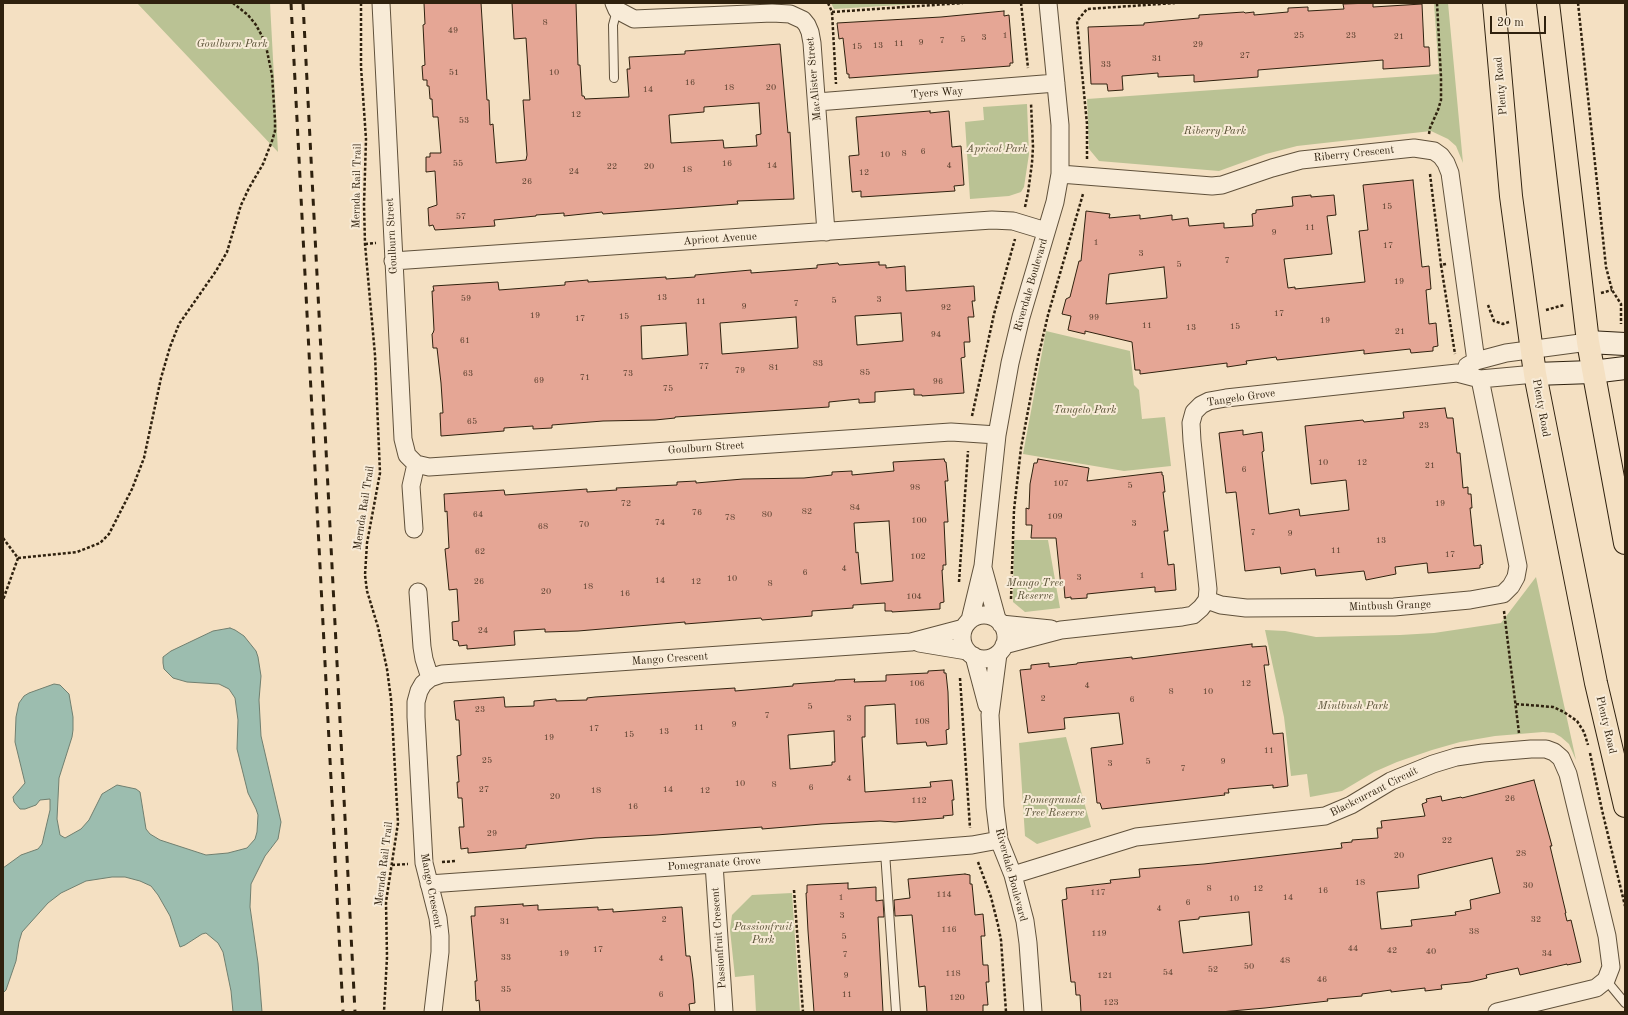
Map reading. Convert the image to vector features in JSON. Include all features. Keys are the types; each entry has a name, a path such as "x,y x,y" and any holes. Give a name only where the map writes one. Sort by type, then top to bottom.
{"highway":[{"name":"Plenty Road","path":"1494,3 1511,196 1535,374 1596,683 1625,806"},
{"path":"1548,3 1582,300 1592,372 1617,465 1625,544"}],"street":[{"name":"Goulburn Street","path":"380,3 402,438 407,455 416,464 429,467 951,432 997,435"},
{"name":"Riverdale Boulevard","path":"967,624 983,566 997,435 1009,369 1021,317 1055,202 1060,174 1060,125 1048,3"},
{"name":"MacAlister Street","path":"616,7 634,19 783,13 797,16 803,20 810,32 817,102 826,232"},
{"name":"Tyers Way","path":"817,102 1056,83"},
{"name":"Riberry Crescent","path":"1060,174 1217,185 1301,160 1397,150 1426,149 1441,156 1450,173 1476,361"},
{"name":"Apricot Avenue","path":"393,261 992,220 1013,222 1046,231"},
{"path":"1588,342 1623,344"},
{"name":"Tangelo Grove","path":"1457,373 1476,361 1506,353 1588,342"},
{"path":"1535,374 1592,372 1625,368"},
{"name":"Tangelo Grove","path":"1206,600 1208,589 1191,423 1194,412 1201,405 1209,401 1226,398 1457,373 1480,380 1535,374"},
{"path":"1480,380 1518,566 1514,582 1503,594"},
{"path":"414,529 412,479 416,464"},
{"name":"Riverdale Boulevard","path":"983,566 1000,622"},
{"path":"418,592 422,647 430,678"},
{"name":"Mintbush Grange","path":"1206,600 1221,605 1246,608 1394,607 1470,600 1503,594"},
{"path":"1061,630 1000,622 984,615 967,624 962,640 971,654 986,658 1001,649 1061,630 1182,617 1193,614 1201,608 1206,600"},
{"path":"1000,622 1005,630 1006,638 1001,649"},
{"name":"Mango Crescent","path":"433,1012 440,952 440,936 438,918 424,863 416,718 416,702 419,690 430,678 442,674 911,642 967,624"},
{"name":"Mango Crescent","path":"911,642 971,654"},
{"name":"Riverdale Boulevard","path":"1001,649 990,714 995,807 1000,840 1013,875 1024,920 1028,943 1033,1012"},
{"name":"Riverdale Boulevard","path":"971,654 990,714"},
{"name":"Blackcurrant Circuit","path":"1013,875 1136,837 1325,816 1351,805 1391,781 1433,764 1456,757 1521,749 1546,749 1554,752 1564,763 1608,936 1611,967 1606,980"},
{"name":"Pomegranate Grove","path":"429,884 885,852 972,845 1000,840"},
{"name":"Passionfruit Crescent","path":"714,864 724,1012"},
{"path":"1497,1012 1585,992 1596,988 1606,980"}],"lane":[{"name":"MacAlister Street","path":"614,78 613,25 616,7"},
{"path":"885,852 896,1012"},
{"path":"1606,980 1625,1003"}],"path":[{"path":"18,558 77,552 100,543 109,534 132,489 144,458 161,378 180,324 227,252 241,205 272,141 275,131 275,120 270,59 262,36 248,15 233,3"},
{"name":"Mernda Rail Trail","path":"361,3 361,67 366,139 364,205 365,244 376,362 380,473 365,559 365,575 367,591 378,627 388,669 398,823 386,902 387,957 384,1012"},
{"path":"828,3 832,12 837,100"},
{"path":"832,12 963,3"},
{"path":"1011,599 1014,510 1021,448 1038,358 1048,315 1083,194 1087,150 1087,124 1077,21 1087,9 1175,3"},
{"path":"1578,3 1606,267 1612,290 1621,304 1623,344"},
{"path":"1457,373 1441,265 1462,263"},
{"path":"1487,302 1494,321 1503,324 1526,315 1582,300 1612,290"},
{"path":"3,538 18,558"},
{"path":"3,600 18,558"},
{"path":"1503,594 1521,749"},
{"path":"794,890 803,1012"}],"green space":[{"name":"Goulburn Park","path":"137,3 270,3 278,152"},
{"path":"831,3 934,3 834,9"},
{"name":"Riberry Park","path":"1434,3 1448,3 1463,163 1456,146 1448,139 1431,131 1297,146 1266,154 1219,171 1099,161 1089,149 1087,99 1439,74"},
{"name":"Apricot Park","path":"1027,104 1029,154 1024,187 1021,192 1009,196 970,199 965,122 984,120 983,107"},
{"name":"Tangelo Park","path":"1046,331 1130,351 1134,385 1139,390 1142,419 1165,417 1171,466 1124,471 1023,454"},
{"name":"Mango Tree Reserve","path":"1014,540 1048,540 1060,608 1025,612 1013,602"},
{"name":"Mintbush Park","path":"1536,577 1576,760 1569,744 1561,737 1554,733 1543,732 1495,736 1460,742 1397,762 1374,772 1342,791 1310,797 1307,774 1291,776 1284,717 1265,630 1285,631 1316,637 1400,635 1434,633 1501,623"},
{"name":"Pomegranate Tree Reserve","path":"1066,737 1091,827 1037,844 1025,836 1019,743"},
{"name":"Passionfruit Park","path":"792,893 800,1012 756,1012 754,975 735,977 730,930 732,915 752,895"}],"shaded area":[{"path":"230,628 244,636 256,651 258,657 261,676 259,700 261,736 281,822 278,839 265,856 251,884 250,907 258,963 262,1012 233,1012 231,991 223,952 218,943 206,933 180,947 170,916 151,886 125,877 112,877 86,881 61,893 48,903 22,932 16,961 6,990 3,993 3,868 21,855 38,849 42,844 50,810 50,799 40,800 36,805 25,809 20,809 14,802 13,797 25,783 15,742 16,717 19,703 24,696 29,693 54,684 60,685 69,694 73,717 73,730 59,778 57,819 60,835 65,838 81,829 89,820 102,794 117,785 136,789 140,792 146,829 150,834 160,840 206,855 228,853 247,848 255,839 258,815 248,793 237,749 238,720 235,698 229,689 219,684 187,682 173,678 164,669 163,663 163,657 171,651 213,631"}],"building":[{"path":"424,3 481,3 487,100 489,100 490,125 493,124 496,163 526,160 527,155 523,100 530,100 526,38 514,39 512,3 576,3 578,65 580,65 582,96 584,96 585,99 629,97 627,69 630,69 629,57 685,54 685,51 780,44 788,133 790,132 794,199 737,201 738,204 603,214 602,212 564,216 564,213 536,215 494,220 495,226 435,230 433,225 429,226 428,208 437,205 435,171 426,172 426,157 430,157 430,153 441,153 438,117 433,117 432,99 430,99 429,86 427,86 427,80 423,80 422,66 425,65 423,25 425,24","holes":["759,103 761,134 756,135 757,146 724,148 723,140 671,143 669,115 704,112 704,107"]},
{"path":"1373,3 1373,7 1422,4 1424,47 1429,47 1430,66 1383,69 1383,60 1258,70 1258,77 1194,82 1194,75 1158,77 1158,73 1122,76 1123,90 1108,91 1107,84 1091,84 1088,27 1144,25 1144,23 1199,18 1199,15 1254,12 1254,15 1288,12 1288,8 1308,7 1308,11 1344,9 1343,4"},
{"path":"1004,11 1004,16 1009,15 1013,63 1010,63 1010,66 849,78 849,74 847,74 843,38 839,39 837,23 941,17"},
{"path":"930,111 930,113 949,111 952,147 961,146 964,185 954,186 955,191 861,197 861,191 852,192 849,156 859,155 856,117"},
{"path":"1413,180 1422,267 1429,266 1431,289 1426,290 1429,324 1436,323 1438,346 1433,347 1433,351 1411,353 1410,349 1364,354 1364,350 1277,360 1276,357 1246,361 1247,364 1227,367 1227,363 1140,374 1140,370 1135,370 1132,342 1085,331 1085,334 1068,330 1071,316 1062,314 1066,299 1070,297 1079,261 1081,261 1086,211 1110,214 1109,218 1140,215 1140,219 1172,215 1172,220 1188,218 1189,226 1224,223 1224,228 1253,226 1252,214 1256,213 1256,210 1293,206 1292,197 1334,195 1336,215 1327,216 1332,254 1284,259 1288,288 1295,287 1295,289 1365,282 1359,231 1368,230 1363,185","holes":["1164,267 1167,298 1106,304 1109,274"]},
{"path":"879,262 879,265 886,265 886,268 905,266 906,291 974,286 975,301 972,301 974,317 968,317 970,342 964,342 965,357 961,358 964,393 922,396 914,395 914,389 875,392 875,402 859,403 859,399 829,402 829,407 675,417 655,420 603,421 552,425 552,428 533,429 533,426 504,428 504,431 441,436 440,413 443,413 441,383 437,348 433,348 432,334 434,330 433,286 498,282 499,290 565,285 565,282 588,280 588,282 666,277 666,279 751,270 751,273 817,268 817,265 838,263 839,265","holes":["901,313 903,341 857,345 855,316","796,317 798,348 722,354 720,323","686,323 688,355 642,359 641,326"]},
{"path":"1445,408 1447,418 1453,418 1457,453 1460,453 1463,488 1468,487 1468,494 1471,494 1472,508 1470,508 1474,546 1481,545 1483,564 1480,565 1480,568 1428,573 1427,563 1395,567 1396,574 1366,580 1364,571 1316,576 1315,569 1281,574 1280,567 1245,571 1236,492 1226,493 1219,433 1243,430 1243,435 1262,432 1264,451 1262,452 1269,514 1299,509 1300,516 1349,510 1346,480 1311,484 1305,426 1363,420 1364,422 1404,418 1403,412"},
{"path":"944,459 946,462 948,481 945,481 948,522 944,522 946,565 943,565 942,570 944,602 940,603 940,609 892,612 885,611 885,603 853,605 853,608 812,611 812,616 762,620 761,618 685,624 685,622 578,631 545,632 545,629 514,631 515,645 467,649 467,645 459,646 458,641 453,640 452,622 459,621 457,589 449,590 445,549 449,548 447,511 445,512 444,494 504,490 505,495 587,489 587,492 617,490 616,488 677,485 677,482 696,481 696,483 743,479 804,478 832,475 832,472 852,471 852,475 894,471 893,462","holes":["889,521 893,581 861,584 858,552 856,553 854,523"]},
{"path":"1038,459 1089,468 1087,481 1162,472 1168,531 1164,531 1168,565 1174,564 1176,590 1155,592 1155,587 1087,594 1087,598 1065,598 1064,586 1061,587 1056,538 1031,538 1032,525 1026,525 1026,508 1029,509 1030,484 1034,463 1037,463"},
{"path":"1252,644 1252,647 1266,646 1269,665 1264,665 1273,734 1283,733 1288,786 1273,788 1273,785 1228,789 1229,793 1224,793 1225,795 1102,809 1100,803 1097,803 1091,748 1123,744 1119,713 1064,718 1065,729 1028,733 1020,670 1031,669 1031,665 1049,663 1049,667 1132,657 1132,659"},
{"path":"944,670 944,673 946,673 949,729 946,730 947,744 927,746 926,742 897,744 895,704 865,706 865,737 862,737 865,792 931,787 930,782 952,780 954,800 952,800 953,815 943,816 944,818 895,822 880,821 822,824 762,829 762,827 595,838 526,845 526,848 468,853 468,848 461,849 459,827 464,827 462,798 458,798 457,782 459,782 457,756 461,755 459,720 456,720 454,701 504,697 505,707 534,706 534,701 556,699 556,701 587,700 587,698 595,697 735,688 735,691 793,686 793,684 835,680 855,679 854,682 886,681 886,675 928,673 928,671","holes":["834,731 835,762 832,762 832,765 790,769 788,735"]},
{"path":"1534,780 1552,846 1550,846 1567,921 1571,920 1581,962 1520,975 1518,968 1486,975 1487,978 1470,982 1441,985 1442,989 1425,991 1425,988 1391,992 1391,990 1362,994 1362,996 1327,999 1328,1001 1265,1008 1220,1012 1081,1012 1080,995 1076,995 1075,982 1071,982 1062,900 1067,899 1066,888 1111,883 1110,880 1140,877 1139,869 1204,864 1342,848 1341,843 1352,842 1352,840 1378,838 1377,828 1382,828 1381,821 1425,816 1422,804 1427,802 1426,799 1441,796 1442,801 1462,798","holes":["1492,858 1500,893 1470,900 1471,909 1455,912 1456,915 1411,920 1412,926 1381,929 1377,892 1419,888 1418,875","1249,912 1252,945 1183,953 1179,921 1199,919 1199,917"]},
{"path":"965,874 970,875 975,915 983,914 985,936 981,936 983,965 988,965 989,982 986,982 988,1005 983,1005 983,1012 927,1012 925,986 919,987 912,915 895,916 894,900 910,898 908,879"},
{"path":"848,883 848,889 876,887 876,901 883,900 884,917 878,917 883,1012 814,1012 808,931 807,885"},
{"path":"523,904 523,906 538,905 538,910 598,907 598,910 613,909 613,912 682,907 686,956 690,956 695,1003 689,1004 690,1012 480,1012 479,1000 476,1001 475,981 477,981 471,916 475,916 475,907"}],"railway":[{"path":"291,3 343,1012"},
{"path":"303,3 355,1012"}]}
